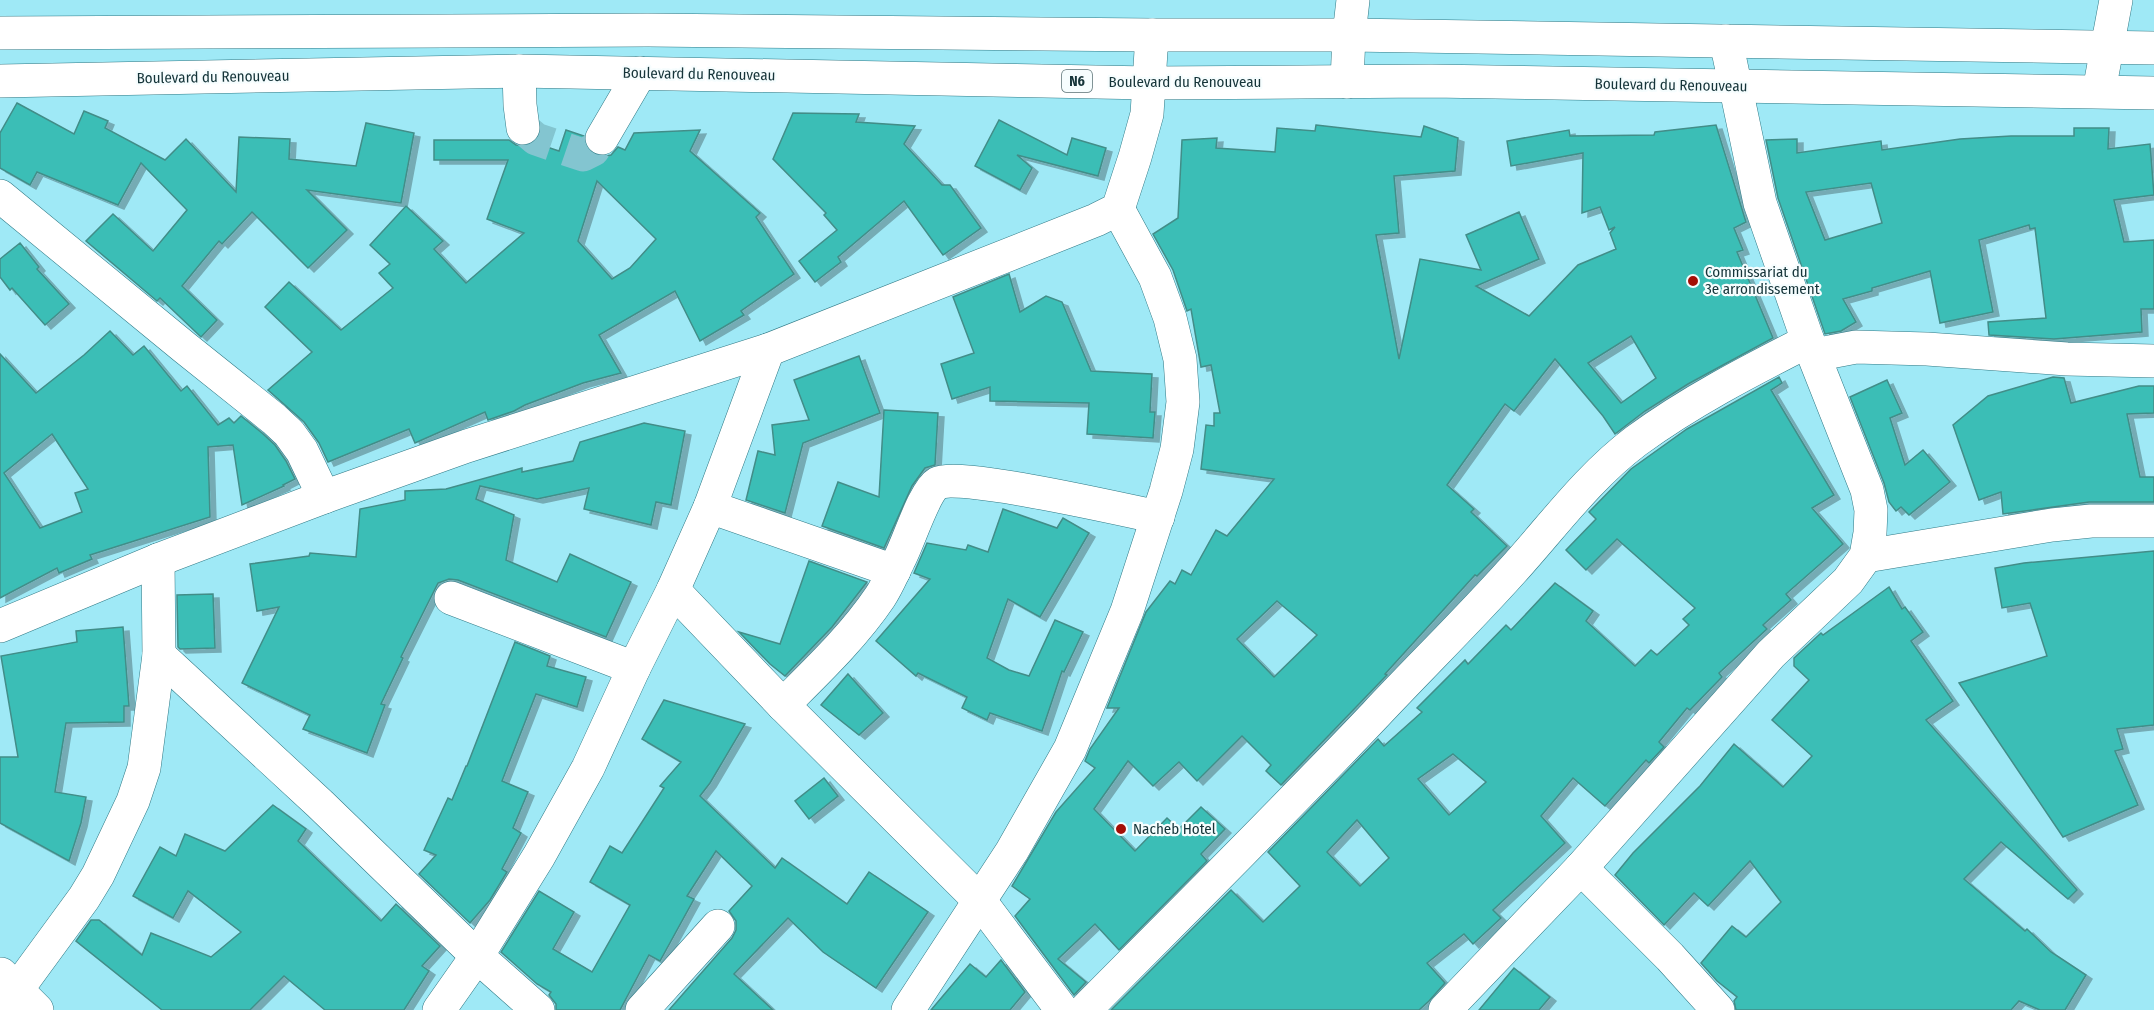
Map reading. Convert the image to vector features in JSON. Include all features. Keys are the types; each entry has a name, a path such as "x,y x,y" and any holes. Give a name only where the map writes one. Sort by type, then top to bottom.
{"main road":[{"path":"1347,82 1353,0"},
{"path":"2099,91 2116,0"},
{"path":"0,33 648,30 1349,35 2154,48"},
{"path":"602,138 640,73 648,30"},
{"path":"522,31 519,72 520,112 523,128"},
{"path":"908,1010 1012,851 1070,749 1127,611 1158,517 1177,449 1183,402 1180,359 1170,318 1155,277 1118,209 1144,125 1150,82 1152,35"},
{"path":"1445,1010 1581,868 1772,654 1848,581 1866,556 1871,510 1867,490 1811,348 1760,203 1726,40"},
{"name":"Boulevard du Renouveau","path":"0,81 519,72 1150,82 1431,81 2154,93"},
{"path":"0,196 290,433 302,450 324,497"},
{"path":"0,626 158,560 324,497 467,446 768,350 1096,220 1118,209"},
{"path":"1085,1010 1343,749 1512,571 1603,470 1635,442 1688,407 1765,363 1811,348 1927,349 2067,359 2154,361"},
{"path":"439,1010 477,956 539,856 588,768 710,507 768,350"},
{"path":"783,705 838,650 880,596 906,548 927,494 937,484 948,481 1008,487 1158,517"},
{"path":"710,507 894,571"},
{"path":"1866,556 2052,525 2091,521 2154,521"},
{"path":"14,995 98,875 133,801 144,768 159,655 158,560"},
{"path":"673,590 783,705 980,901 1062,1010"},
{"path":"451,598 634,668"},
{"path":"159,655 320,804 477,956 538,1010"},
{"path":"1581,868 1670,957 1718,1010"},
{"path":"642,1010 718,926"}],"building":[{"path":"17,103 74,134 84,111 108,121 105,128 165,160 186,139 236,192 239,137 290,139 289,159 356,166 366,123 414,133 401,203 307,190 347,230 308,268 252,212 222,244 219,241 182,286 217,320 201,337 160,298 157,301 86,241 113,214 153,251 187,210 141,163 118,205 37,172 30,185 0,168 0,133"},
{"path":"793,113 859,114 856,122 915,126 904,144 942,185 950,185 981,228 943,255 904,201 838,257 841,262 815,282 799,261 837,230 824,215 826,213 773,159"},
{"path":"999,120 1067,155 1072,138 1106,148 1098,176 1017,155 1032,168 1020,190 975,166"},
{"path":"1316,125 1421,137 1424,126 1458,138 1455,171 1394,176 1399,233 1376,235 1399,359 1420,259 1481,270 1466,235 1519,212 1539,259 1476,286 1529,316 1578,265 1616,249 1610,233 1615,227 1609,230 1600,207 1582,213 1583,153 1511,166 1507,141 1569,130 1570,136 1654,135 1655,132 1716,125 1746,222 1734,228 1743,250 1737,252 1773,338 1688,384 1645,411 1615,434 1603,416 1555,359 1514,411 1505,404 1447,485 1474,509 1471,512 1507,546 1477,576 1475,575 1385,674 1387,675 1281,785 1266,771 1271,765 1242,736 1197,781 1179,762 1153,786 1128,761 1094,809 1135,851 1167,818 1179,829 1201,807 1225,829 1201,854 1207,861 1119,950 1095,924 1058,959 1086,982 1074,995 1015,916 1030,899 1012,886 1056,812 1095,768 1085,761 1090,749 1119,708 1107,708 1146,612 1170,581 1175,584 1182,570 1191,575 1216,530 1227,536 1274,479 1201,469 1206,425 1214,426 1214,413 1220,413 1211,365 1201,367 1191,309 1187,311 1173,270 1153,234 1178,218 1182,140 1217,138 1216,148 1275,152 1277,128 1315,131","holes":["1631,336 1656,378 1621,403 1588,363","1277,601 1317,635 1274,677 1237,639"]},
{"path":"2074,128 2109,128 2108,149 2150,144 2154,195 2114,200 2124,242 2154,240 2154,309 2141,309 2142,332 2054,339 1989,335 1988,322 2046,318 2035,228 2030,229 2029,225 1979,240 1993,312 1940,323 1930,271 1843,299 1856,322 1841,331 1825,334 1778,198 1766,140 1797,139 1797,153 1881,141 1882,150 1960,139 2074,136","holes":["1871,183 1882,223 1825,240 1806,192"]},
{"path":"566,130 584,136 586,148 592,154 601,157 611,155 618,147 625,150 634,133 700,130 690,151 760,213 756,217 794,274 741,311 744,315 700,341 675,291 599,335 621,373 583,383 488,420 485,412 415,443 409,429 328,462 319,443 304,422 268,390 312,352 265,307 289,282 341,330 393,288 379,273 390,264 370,245 406,206 443,241 434,249 466,283 524,233 487,219 508,160 434,160 434,140 509,140 516,145 526,146 535,143 559,151","holes":["597,181 656,239 630,268 612,279 578,241"]},
{"path":"20,243 39,267 37,269 69,304 45,325 0,277 0,259"},
{"path":"1009,274 1020,312 1046,296 1062,302 1091,371 1152,374 1150,412 1155,412 1153,438 1087,434 1089,403 990,401 990,387 952,399 941,364 974,353 953,297"},
{"path":"110,331 133,355 144,346 181,391 187,386 218,425 229,418 234,423 241,416 262,433 275,445 295,479 242,505 233,445 208,447 210,517 90,555 92,559 59,573 57,568 0,598 0,354 36,393","holes":["52,434 88,489 75,493 82,512 40,528 4,473"]},
{"path":"859,356 880,413 803,443 785,513 746,500 758,451 775,455 772,425 809,420 794,380"},
{"path":"1779,377 1782,383 1771,390 1834,495 1812,508 1843,544 1786,594 1791,600 1763,625 1767,629 1719,673 1722,677 1690,710 1687,708 1659,742 1664,747 1649,763 1646,760 1605,806 1573,778 1541,816 1565,843 1493,910 1501,918 1473,944 1464,934 1427,963 1445,983 1429,1001 1419,1010 1111,1010 1231,890 1263,922 1300,886 1268,852 1378,739 1384,746 1422,712 1417,708 1465,660 1468,664 1506,625 1511,630 1555,583 1593,611 1586,621 1635,666 1651,650 1657,655 1689,625 1683,619 1695,608 1617,539 1586,570 1566,550 1596,519 1589,512 1631,469 1687,429","holes":["1453,754 1486,782 1449,815 1418,779","1357,820 1389,858 1360,886 1327,852"]},
{"path":"2053,377 2064,378 2071,403 2139,386 2154,386 2154,413 2127,414 2140,477 2154,477 2154,502 2089,502 2003,514 2001,492 1979,500 1953,425 1988,396"},
{"path":"1887,380 1902,413 1890,418 1905,465 1923,450 1950,482 1909,515 1901,507 1896,511 1889,502 1884,483 1850,397"},
{"path":"884,410 938,413 935,465 925,468 912,486 884,548 822,526 838,482 879,497"},
{"path":"644,423 685,431 671,505 656,502 651,525 584,509 589,488 537,499 480,486 476,499 514,515 506,560 557,582 570,554 631,582 606,637 458,580 449,579 438,583 401,657 403,658 381,704 385,705 367,753 303,729 310,715 242,683 279,607 257,611 250,564 309,556 310,553 356,557 360,509 405,500 405,491 446,489 522,468 522,472 573,461 580,442"},
{"path":"1003,509 1057,528 1063,518 1089,533 1040,617 1008,599 987,658 1009,670 1029,676 1055,620 1083,632 1064,672 1062,671 1042,731 990,713 987,720 962,708 967,697 918,673 916,676 876,641 930,579 914,573 927,543 966,550 968,545 988,552"},
{"path":"2154,551 2154,725 2117,729 2123,749 2115,751 2138,805 2063,837 1959,683 2047,656 2030,603 2002,608 1995,568 2024,563"},
{"path":"809,561 867,582 832,627 785,676 739,632 780,644"},
{"path":"1889,587 1902,609 1905,607 1923,632 1911,641 1953,701 1926,720 2077,890 2068,899 2001,842 1964,879 2025,931 2027,929 2051,952 2086,975 2065,1010 2040,1010 2019,1001 2011,1010 1736,1010 1734,1001 1737,997 1717,981 1701,963 1732,926 1746,937 1781,902 1750,861 1708,906 1694,893 1664,925 1615,875 1633,853 1700,786 1734,744 1783,787 1812,756 1772,720 1809,680 1794,666 1794,658 1821,633 1823,635"},
{"path":"213,594 215,648 180,649 178,647 177,595"},
{"path":"123,627 129,706 124,706 124,722 66,723 55,792 86,797 81,823 69,861 0,823 0,757 18,757 1,656 77,642 76,631"},
{"path":"515,642 550,656 547,666 586,677 577,707 536,694 502,781 528,792 513,828 521,833 502,869 507,872 490,900 470,923 419,874 436,855 424,850 448,798 452,800 467,766"},
{"path":"848,674 883,713 859,735 821,705"},
{"path":"664,700 745,724 700,796 775,868 782,858 847,904 869,872 928,912 876,988 823,952 788,918 734,974 773,1010 669,1010 732,938 736,930 736,921 729,911 752,886 716,851 687,896 694,899 660,961 649,955 620,1010 556,1010 556,1004 549,995 551,992 537,984 501,952 539,891 574,912 553,949 592,972 630,905 590,882 610,846 622,853 664,788 660,786 681,762 642,739"},
{"path":"824,778 838,796 809,819 795,801"},
{"path":"273,805 306,829 298,841 381,921 396,904 440,946 422,966 429,971 404,1010 325,1010 284,976 250,1010 162,1010 76,941 91,920 99,920 142,955 151,933 211,957 241,932 188,891 173,918 133,896 160,847 176,856 185,834 225,851"},
{"path":"1001,960 1025,992 1010,1010 931,1010 970,964 986,977"},
{"path":"1514,968 1550,997 1539,1010 1479,1010"}],"tunnel":[{"path":"523,128 536,139 583,155 593,150 602,138"}],"place":[{"name":"Commissariat du 3e arrondissement","path":"1693,281"},
{"name":"Nacheb Hotel","path":"1121,829"}]}
